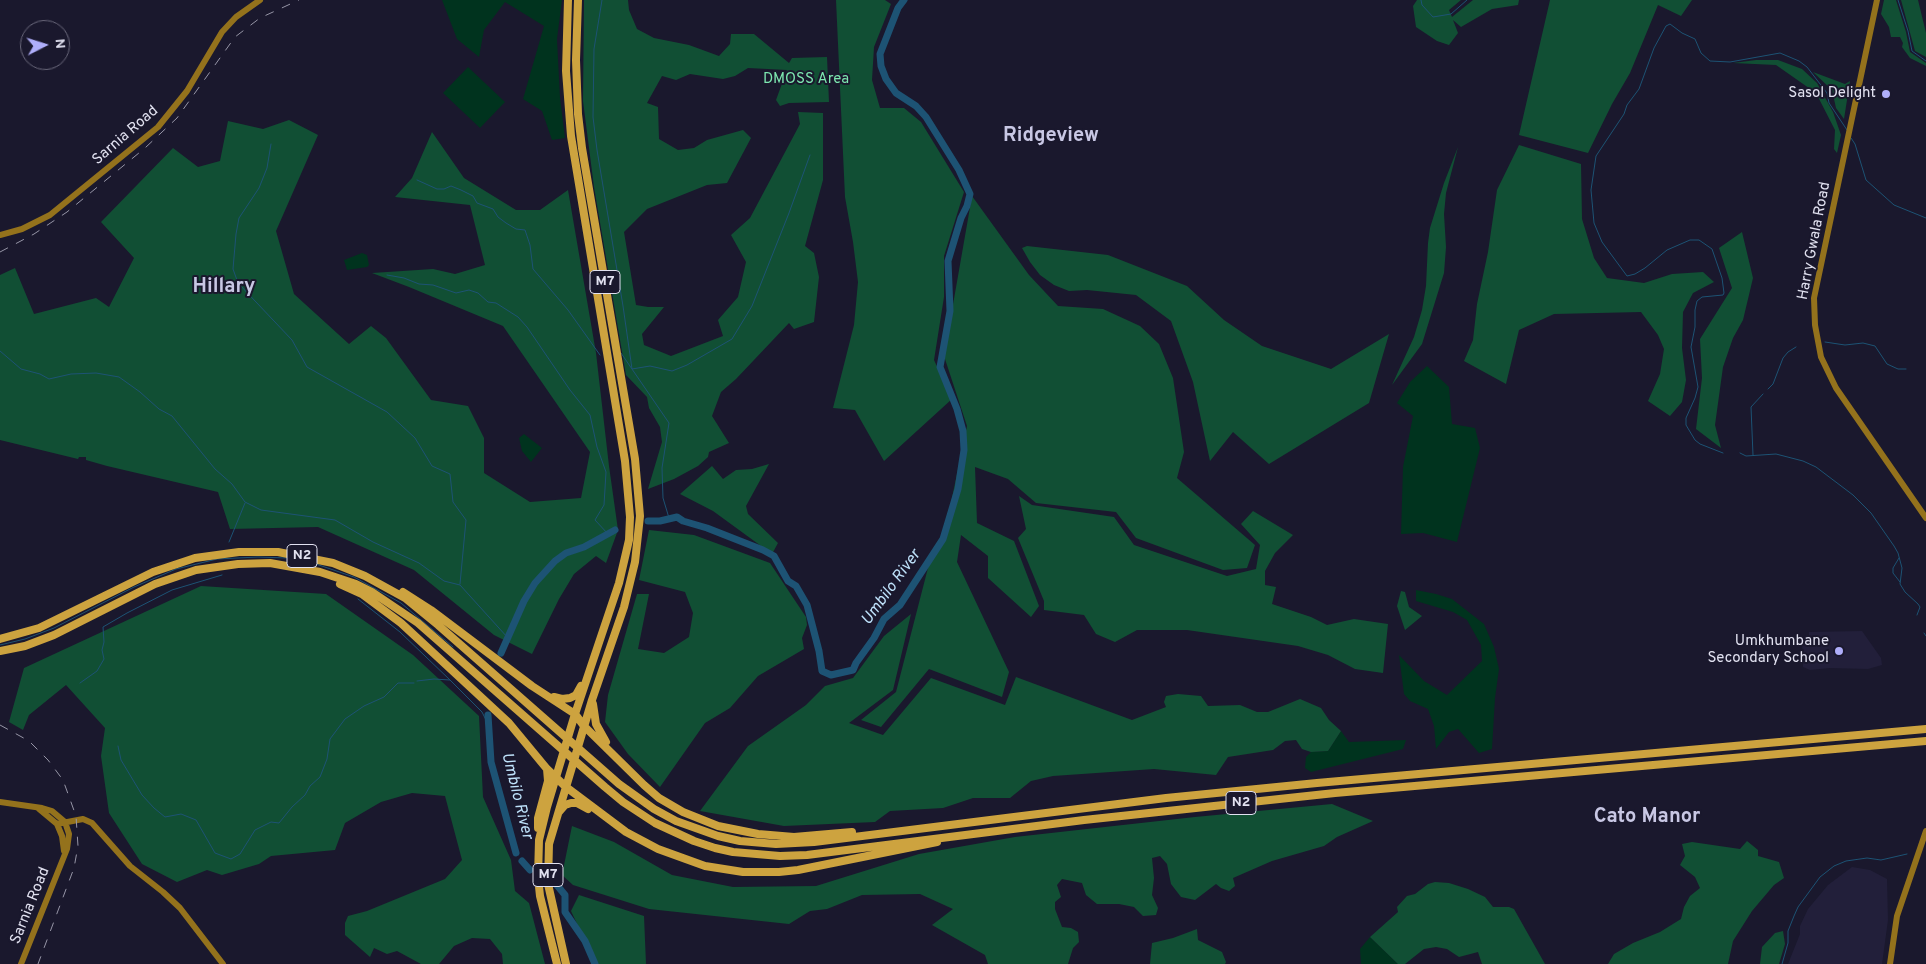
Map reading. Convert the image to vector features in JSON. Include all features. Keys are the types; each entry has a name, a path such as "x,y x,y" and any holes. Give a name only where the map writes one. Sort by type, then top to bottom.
{"highway":[{"name":"M7","path":"557,964 540,896 538,877 539,840 588,672 619,583 630,532 630,502 625,461 571,136 566,71 568,0"},
{"name":"M7","path":"566,964 548,884 549,844 592,700 626,599 637,548 640,516 634,459 582,148 578,114 576,60 578,0"},
{"name":"N2","path":"0,639 39,628 153,572 195,558 239,552 270,552 296,554 333,563 378,582 405,598 620,784 654,809 676,821 718,836 758,843 794,844 1166,798 1317,783 1926,729"},
{"name":"N2","path":"0,651 25,646 54,635 169,578 196,570 238,564 270,563 320,572 356,584 384,599 425,629 623,802 655,823 694,841 733,852 780,856 806,855 1163,811 1335,793 1926,740"},
{"path":"333,563 359,570 383,580 418,601 532,686 575,714 584,726 659,798 683,812 718,826 738,831 776,836 887,832"},
{"path":"238,564 314,575 347,586 362,594 401,623 509,724 556,778 607,819"},
{"path":"532,686 558,699 568,699 577,693 588,672"},
{"path":"592,700 598,731 621,763"},
{"path":"539,840 538,818 548,781 547,769"},
{"path":"557,814 565,805 574,803 607,819 644,842 687,861 724,869 761,872 798,870 976,834"}],"main road":[{"name":"Sarnia Road","path":"0,234 22,230 50,215 143,140 166,118 182,99 222,32 236,17 260,0"},
{"name":"Harry Gwala Road","path":"1877,0 1814,298 1815,325 1822,357 1836,388 1926,518"},
{"path":"0,802 52,811 65,822"},
{"path":"36,807 50,816 57,824 76,820 92,823 130,866 180,908 223,964"},
{"name":"Sarnia Road","path":"21,964 69,842 69,834 65,822"},
{"name":"Sarnia Road","path":"57,824 64,842 64,856"},
{"path":"1890,964 1897,916 1926,831"}],"shaded area":[{"name":"Umkhumbane Secondary School","path":"1862,631 1881,658 1882,665 1868,669 1830,668 1810,670 1803,667 1802,644 1809,637 1809,632"},
{"path":"1852,867 1870,870 1887,879 1888,920 1882,964 1788,964 1800,934 1800,926 1808,909 1828,885"}],"green space":[{"path":"442,0 562,0 557,39 560,98 565,138 552,140 542,111 523,99 544,26 505,2 484,30 479,57 457,39"},
{"name":"DMOSS Area","path":"584,0 628,0 629,10 637,29 654,38 689,45 719,56 730,44 731,34 754,34 789,63 792,58 827,57 829,102 789,103 780,106 776,100 787,70 748,68 735,76 723,79 690,74 676,80 662,76 647,103 658,107 659,139 678,150 694,148 707,140 743,130 751,138 727,183 707,185 647,209 624,232 636,305 664,307 642,334 644,345 671,356 723,336 718,320 738,297 746,262 731,235 750,218 800,124 798,112 823,113 823,180 805,246 814,253 819,277 814,322 794,329 789,323 736,379 721,392 712,416 729,443 709,452 708,457 698,466 674,479 648,489 662,442 660,427 649,408 647,397 626,375 594,187 583,101"},
{"path":"836,0 885,0 891,4 874,47 872,80 880,108 904,108 921,122 964,192 944,256 944,297 934,360 952,399 884,461 855,410 833,408 854,325 858,282 845,197"},
{"path":"1417,0 1461,0 1449,10 1452,17 1473,0 1519,0 1518,5 1492,9 1461,27 1453,20 1458,33 1449,45 1437,41 1416,27 1413,6"},
{"path":"1550,0 1692,0 1681,16 1658,5 1630,73 1612,104 1588,153 1519,135"},
{"path":"1884,0 1896,0 1910,52 1926,63 1926,66 1910,58 1902,47 1903,43 1900,37 1891,37 1889,27 1881,14"},
{"path":"1901,0 1918,0 1926,33 1926,57 1915,51"},
{"path":"1778,60 1802,69 1817,83 1833,112 1841,135 1837,153 1834,149 1835,130 1816,93 1776,65 1733,63"},
{"path":"468,67 505,102 480,128 443,93"},
{"path":"1813,72 1845,84 1850,81 1844,119 1836,108 1832,90"},
{"path":"289,120 318,135 276,231 294,294 349,344 371,326 386,338 431,400 468,406 484,438 484,473 530,502 581,498 590,452 503,326 372,273 433,269 455,274 485,265 470,205 395,197 412,178 432,132 464,178 516,210 540,210 568,190 596,353 618,530 606,563 596,556 574,574 559,599 532,654 494,635 414,570 318,527 230,529 218,492 107,466 86,460 86,457 79,457 78,459 0,440 0,275 15,268 34,314 96,298 109,307 134,258 101,222 173,148 198,167 220,161 228,121 263,129"},
{"path":"1519,145 1581,164 1582,219 1594,258 1607,278 1644,283 1672,274 1703,272 1714,282 1693,293 1683,312 1682,348 1686,380 1682,402 1670,416 1648,401 1660,374 1664,349 1658,335 1641,312 1554,314 1519,330 1506,384 1464,361 1473,340 1477,304 1488,252 1497,190"},
{"path":"1458,147 1446,193 1444,273 1422,344 1392,385 1414,337 1422,310 1426,286 1430,228"},
{"path":"972,196 1029,275 1058,306 1103,309 1140,326 1159,344 1173,378 1184,452 1177,478 1255,545 1247,568 1223,570 1136,538 1116,512 1036,503 1008,479 975,467 977,523 1014,541 1039,606 1031,617 988,578 988,556 961,535 957,562 1009,672 1002,697 929,669 881,727 861,720 896,692 929,564 945,531 967,426 944,356"},
{"path":"1742,232 1753,278 1743,320 1733,338 1723,367 1715,425 1721,448 1696,429 1702,378 1700,339 1732,288 1719,248"},
{"path":"1027,246 1108,255 1187,286 1224,320 1262,346 1331,369 1389,334 1369,403 1269,464 1233,432 1210,461 1193,382 1171,321 1136,295 1087,290 1069,291 1054,285 1040,275 1030,262 1022,248"},
{"path":"362,253 367,255 369,265 367,267 347,270 344,260"},
{"path":"1427,366 1449,387 1452,424 1475,428 1480,448 1457,542 1423,533 1401,534 1403,467 1413,416 1397,403 1410,382"},
{"path":"524,434 542,448 531,462 522,451 519,438"},
{"path":"769,464 746,506 748,514 778,543 772,554 713,511 680,494 712,466 723,479 736,470 752,469"},
{"path":"1019,496 1032,505 1114,517 1134,545 1227,576 1256,569 1260,545 1241,524 1253,511 1293,535 1275,553 1265,571 1265,585 1276,587 1272,604 1311,617 1327,625 1354,619 1388,624 1383,673 1355,669 1328,655 1298,646 1187,630 1137,630 1115,642 1096,634 1084,615 1044,610 1044,601 1018,538 1026,529"},
{"path":"649,530 694,535 770,563 806,617 807,625 802,638 804,649 758,676 730,708 705,723 660,787 628,754 605,722 608,695 637,594 649,594 638,649 664,653 689,637 693,613 685,592 639,580"},
{"path":"201,586 326,594 413,655 479,716 483,797 511,860 515,891 529,903 545,964 503,964 502,954 490,939 472,938 454,946 439,964 421,964 397,951 387,954 374,948 370,957 345,935 345,923 348,916 367,911 445,879 462,860 445,796 412,793 381,802 345,823 335,850 271,856 259,864 222,875 207,870 177,882 142,864 109,813 101,756 105,728 66,685 29,715 23,730 9,722 24,668"},
{"path":"1416,590 1452,599 1484,624 1494,647 1499,669 1492,749 1479,753 1458,729 1449,732 1436,749 1434,726 1428,709 1410,701 1404,694 1399,655 1424,681 1447,695 1482,661 1481,645 1467,620 1453,612 1416,601"},
{"path":"1401,591 1405,592 1409,607 1422,616 1405,630 1397,606"},
{"path":"911,614 893,690 849,723 883,735 931,678 1005,705 1016,677 1132,720 1166,707 1164,702 1166,696 1178,694 1201,696 1208,706 1240,705 1257,712 1268,712 1300,699 1321,708 1329,720 1341,731 1328,751 1311,752 1302,749 1296,740 1285,741 1273,750 1228,757 1216,775 1154,769 1053,776 1031,781 1010,798 973,798 943,808 890,811 875,822 784,826 700,811 748,746 806,705 825,686 853,678 884,636"},
{"path":"1341,731 1349,742 1406,740 1403,749 1311,772 1305,768 1306,757 1311,752 1328,751"},
{"path":"1332,804 1373,821 1337,837 1324,846 1272,861 1233,878 1235,886 1229,891 1216,884 1195,900 1181,897 1171,884 1167,864 1160,856 1152,858 1154,878 1152,895 1158,908 1156,915 1143,916 1134,907 1119,904 1097,904 1086,895 1082,883 1062,879 1057,885 1061,897 1055,902 1055,909 1062,927 1071,928 1078,932 1079,942 1073,948 1068,964 988,964 985,955 932,925 953,909 920,894 862,895 827,909 810,911 789,924 649,909 573,885 562,875 572,826 614,842 672,875 733,887 816,886 919,854 1015,837"},
{"path":"1747,841 1758,850 1758,856 1779,862 1784,878 1774,885 1752,911 1733,941 1728,964 1608,964 1614,954 1633,943 1660,932 1681,919 1684,907 1690,896 1700,888 1695,877 1680,865 1685,856 1682,844 1692,842 1740,849"},
{"path":"1435,882 1449,883 1468,889 1485,897 1493,907 1509,907 1514,909 1545,964 1482,964 1478,952 1459,957 1447,949 1436,947 1424,949 1405,964 1398,964 1370,937 1398,912 1397,907 1407,896 1415,894 1428,884"},
{"path":"579,895 644,916 646,964 596,964 571,911"},
{"path":"1197,929 1198,940 1222,952 1225,964 1150,964 1152,943"},
{"path":"1783,931 1785,944 1779,964 1760,964 1762,947 1775,933"},
{"path":"1370,937 1398,964 1361,964 1360,949"}],"waterway":[{"path":"602,0 594,49 593,117 632,369 650,366 672,371 687,365 732,339 752,306 810,155"},
{"name":"Umbilo River","path":"648,521 660,521 677,517 774,556 788,581 796,586 807,605 819,651 822,671 831,675 853,670 884,619 900,605 943,539 958,489 964,450 963,431 957,409 940,367 950,311 948,261 970,194 959,170 926,117 916,106 896,93 886,79 881,66 880,54 898,8 904,0"},
{"path":"1421,0 1422,5 1433,17 1451,14 1467,0"},
{"path":"1898,0 1912,51 1926,61"},
{"path":"1723,453 1700,444 1695,440 1686,425 1686,418 1698,387 1691,347 1697,301 1702,297 1723,295 1724,293 1722,278 1712,249 1699,240 1690,240 1667,250 1645,268 1627,276 1602,242 1594,223 1591,190 1596,156 1639,89 1654,48 1666,26 1670,24 1682,33 1695,39 1701,53 1710,61 1730,62 1780,53 1799,61 1807,67 1827,93 1829,103 1847,130"},
{"path":"1851,138 1855,144 1866,180 1894,205 1926,218"},
{"path":"271,144 267,168 259,188 239,218 233,269 238,283 292,340 307,367 387,412 415,438 432,466 450,474 453,502 466,520 460,584"},
{"path":"417,180 437,189 451,186 461,190 473,196 477,203 493,209 498,217 506,223 516,229 525,230 530,245 533,269 568,310 600,355"},
{"path":"387,275 404,278 419,284 433,285 456,293 469,290 478,293 488,302 496,303 518,317 527,327 570,390 590,415 597,447 606,472 604,505 595,520 608,534"},
{"path":"1825,342 1845,345 1863,343 1875,346 1887,364 1898,369 1906,369"},
{"path":"1768,389 1773,384 1783,358 1796,347"},
{"path":"0,351 21,369 40,374 49,379 71,374 96,373 119,377 159,409 172,416 215,469 232,484 245,502 261,510 335,520 373,542 419,563 444,581 460,585 508,638"},
{"path":"621,353 669,423 662,468 663,498 669,518"},
{"path":"1753,455 1751,407 1763,394"},
{"path":"1740,453 1746,456 1776,454 1803,461 1816,467 1853,495 1871,513 1898,553 1902,568 1900,584 1920,607 1917,615"},
{"path":"229,542 245,503"},
{"name":"Umbilo River","path":"501,653 524,601 535,583 555,561 566,553 584,547 615,530"},
{"path":"0,645 25,639 54,628 134,587 176,569 217,559 258,557 287,558 313,563 354,577 401,603 453,647"},
{"path":"1899,558 1893,568 1893,573 1900,582"},
{"path":"80,683 97,671 104,659 102,650 104,642 103,627 172,590 222,575"},
{"path":"358,599 400,632 450,680"},
{"path":"417,681 450,680 482,712 487,722"},
{"path":"118,746 121,760 142,795 154,808 165,817 181,814 196,820 215,853 231,859 240,854 255,830 271,822 279,823 320,777 327,759 330,739 345,719 364,706 384,697 398,683 414,683"},
{"name":"Umbilo River","path":"488,715 491,762 516,853"},
{"path":"1782,964 1788,943 1788,931 1794,916 1798,907 1820,877 1834,866 1846,861 1867,858 1881,860 1907,854"},
{"name":"Umbilo River","path":"522,861 530,870"},
{"name":"Umbilo River","path":"556,884 565,895 565,912 585,941 595,964"}],"railway":[{"path":"0,252 34,234 67,212 145,148 177,118 235,37 260,18 299,0"},
{"path":"0,725 29,741 48,760 63,780 76,816 78,846 74,868 38,964"}],"place":[{"name":"Sasol Delight","path":"1886,94"},
{"name":"Umkhumbane Secondary School","path":"1839,651"}],"district":[{"name":"Ridgeview","path":"1051,137"},
{"name":"Hillary","path":"224,288"},
{"name":"Cato Manor","path":"1647,818"}]}
